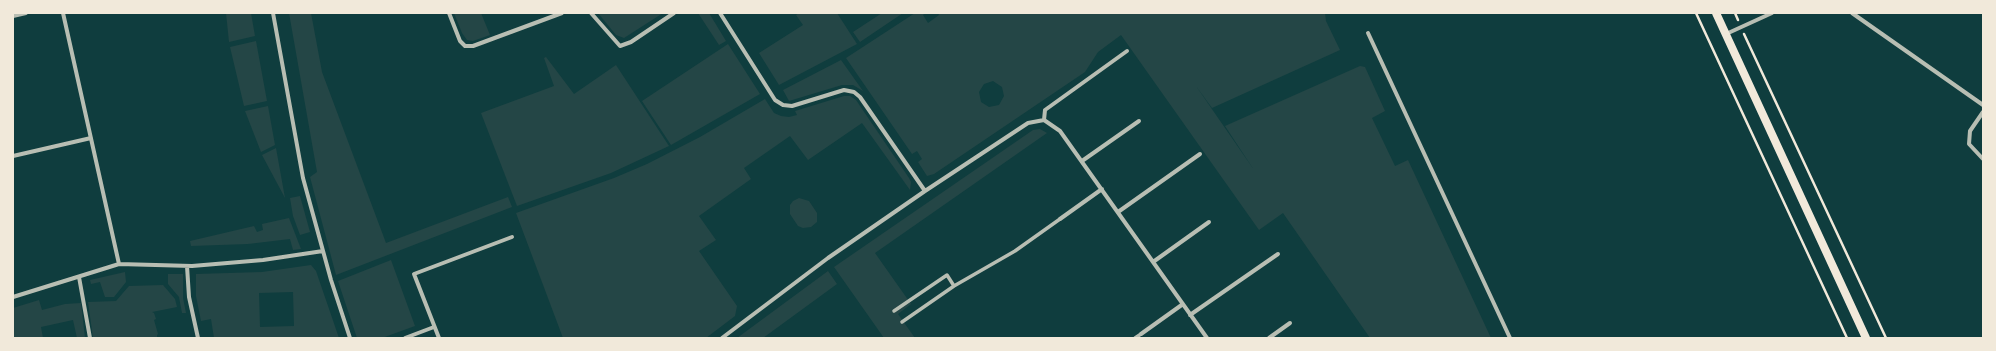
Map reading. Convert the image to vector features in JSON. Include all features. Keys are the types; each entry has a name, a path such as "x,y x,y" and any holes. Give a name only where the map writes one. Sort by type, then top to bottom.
{"main road":[{"path":"1716,13 1866,338"}],"street":[{"path":"13,16 26,13"},
{"path":"63,13 119,264"},
{"path":"273,13 303,178 323,251 350,338"},
{"path":"449,13 460,41 465,46 473,46 562,13"},
{"path":"591,13 620,46 630,42 674,13"},
{"path":"720,13 775,100 783,105 792,106 844,90 854,92 860,97 925,191"},
{"path":"1726,34 1772,13"},
{"path":"1852,13 1983,105"},
{"path":"1368,33 1510,338"},
{"path":"1044,120 1045,110 1127,51"},
{"path":"1983,112 1970,131 1969,144 1983,159"},
{"path":"722,338 828,258 925,191 1028,123 1044,120 1060,131 1207,338"},
{"path":"1082,161 1139,121"},
{"path":"13,156 91,138"},
{"path":"1118,212 1200,154"},
{"path":"902,322 954,286 1015,251 1102,189"},
{"path":"1153,262 1209,222"},
{"path":"439,338 414,274 512,237"},
{"path":"13,297 119,264 187,266 263,260 323,251"},
{"path":"1190,315 1278,254"},
{"path":"187,266 189,297 198,338"},
{"path":"894,311 947,275 954,286"},
{"path":"79,276 90,338"},
{"path":"1135,338 1183,304"},
{"path":"1269,338 1290,323"},
{"path":"405,338 434,327"}],"path":[{"path":"1696,13 1847,338"},
{"path":"1735,13 1886,338"}],"shaded area":[{"path":"226,13 251,13 255,36 229,42"},
{"path":"289,13 311,13 322,72 386,243 508,197 512,207 336,275 310,177 317,172"},
{"path":"454,13 481,13 490,35 473,41 467,40 462,33"},
{"path":"598,13 663,13 624,38 616,35"},
{"path":"698,13 709,13 726,41 719,45"},
{"path":"799,13 837,13 857,44 779,85 759,53 803,25 796,15"},
{"path":"882,13 903,13 860,42 853,32"},
{"path":"915,13 925,13 923,15 928,23 939,15 938,13 1325,13 1326,21 1340,50 1212,108 1196,86 1254,170 1225,126 1360,66 1365,67 1385,111 1372,118 1395,166 1408,160 1491,338 1370,338 1283,213 1259,230 1121,35 1098,52 1085,72 934,174 927,176 918,162 922,159 917,151 912,154 846,58","holes":["993,81 1002,87 1004,96 999,105 989,107 981,102 979,92 984,84"]},
{"path":"256,41 267,101 244,106 230,47"},
{"path":"728,44 760,94 671,145 642,101"},
{"path":"546,57 574,94 616,65 669,146 611,173 517,206 481,113 554,86 544,58"},
{"path":"841,60 863,91 853,85 842,85 789,101 783,90"},
{"path":"844,96 850,96 856,100 909,178 911,182 910,190 862,123 808,160 790,136 744,168 751,179 699,216 716,240 699,251 737,306 735,316 706,338 563,338 516,213 614,178 647,164 700,137 765,99 774,113 789,117 797,115 795,111"},
{"path":"268,106 275,145 261,152 245,111"},
{"path":"1040,129 1047,133 875,253 911,304 898,314 915,338 884,338 834,267 1033,130"},
{"path":"276,148 285,198 262,155"},
{"path":"300,196 310,232 300,235 293,216 290,198"},
{"path":"799,198 809,201 817,213 817,222 811,227 803,228 798,226 790,214 790,205 793,201"},
{"path":"289,218 301,249 293,250 290,239 248,244 191,246 190,241 254,226 257,232 263,230 262,224"},
{"path":"391,260 415,326 382,338 357,338 338,281"},
{"path":"311,265 316,271 339,338 214,338 211,319 201,321 196,296 196,274 262,272","holes":["293,292 294,326 260,327 259,293"]},
{"path":"828,271 837,284 763,338 737,338"},
{"path":"125,272 126,282 114,297 105,297 100,282 91,284 90,280"},
{"path":"168,274 183,274 183,298 186,313 182,313 179,297 168,284"},
{"path":"163,285 175,299 177,307 152,312 154,313 156,319 154,320 158,334 157,338 93,338 88,302 116,301 129,286"},
{"path":"39,300 42,310 65,304 81,303 85,338 77,338 73,320 41,327 43,338 13,338 13,308"}]}
